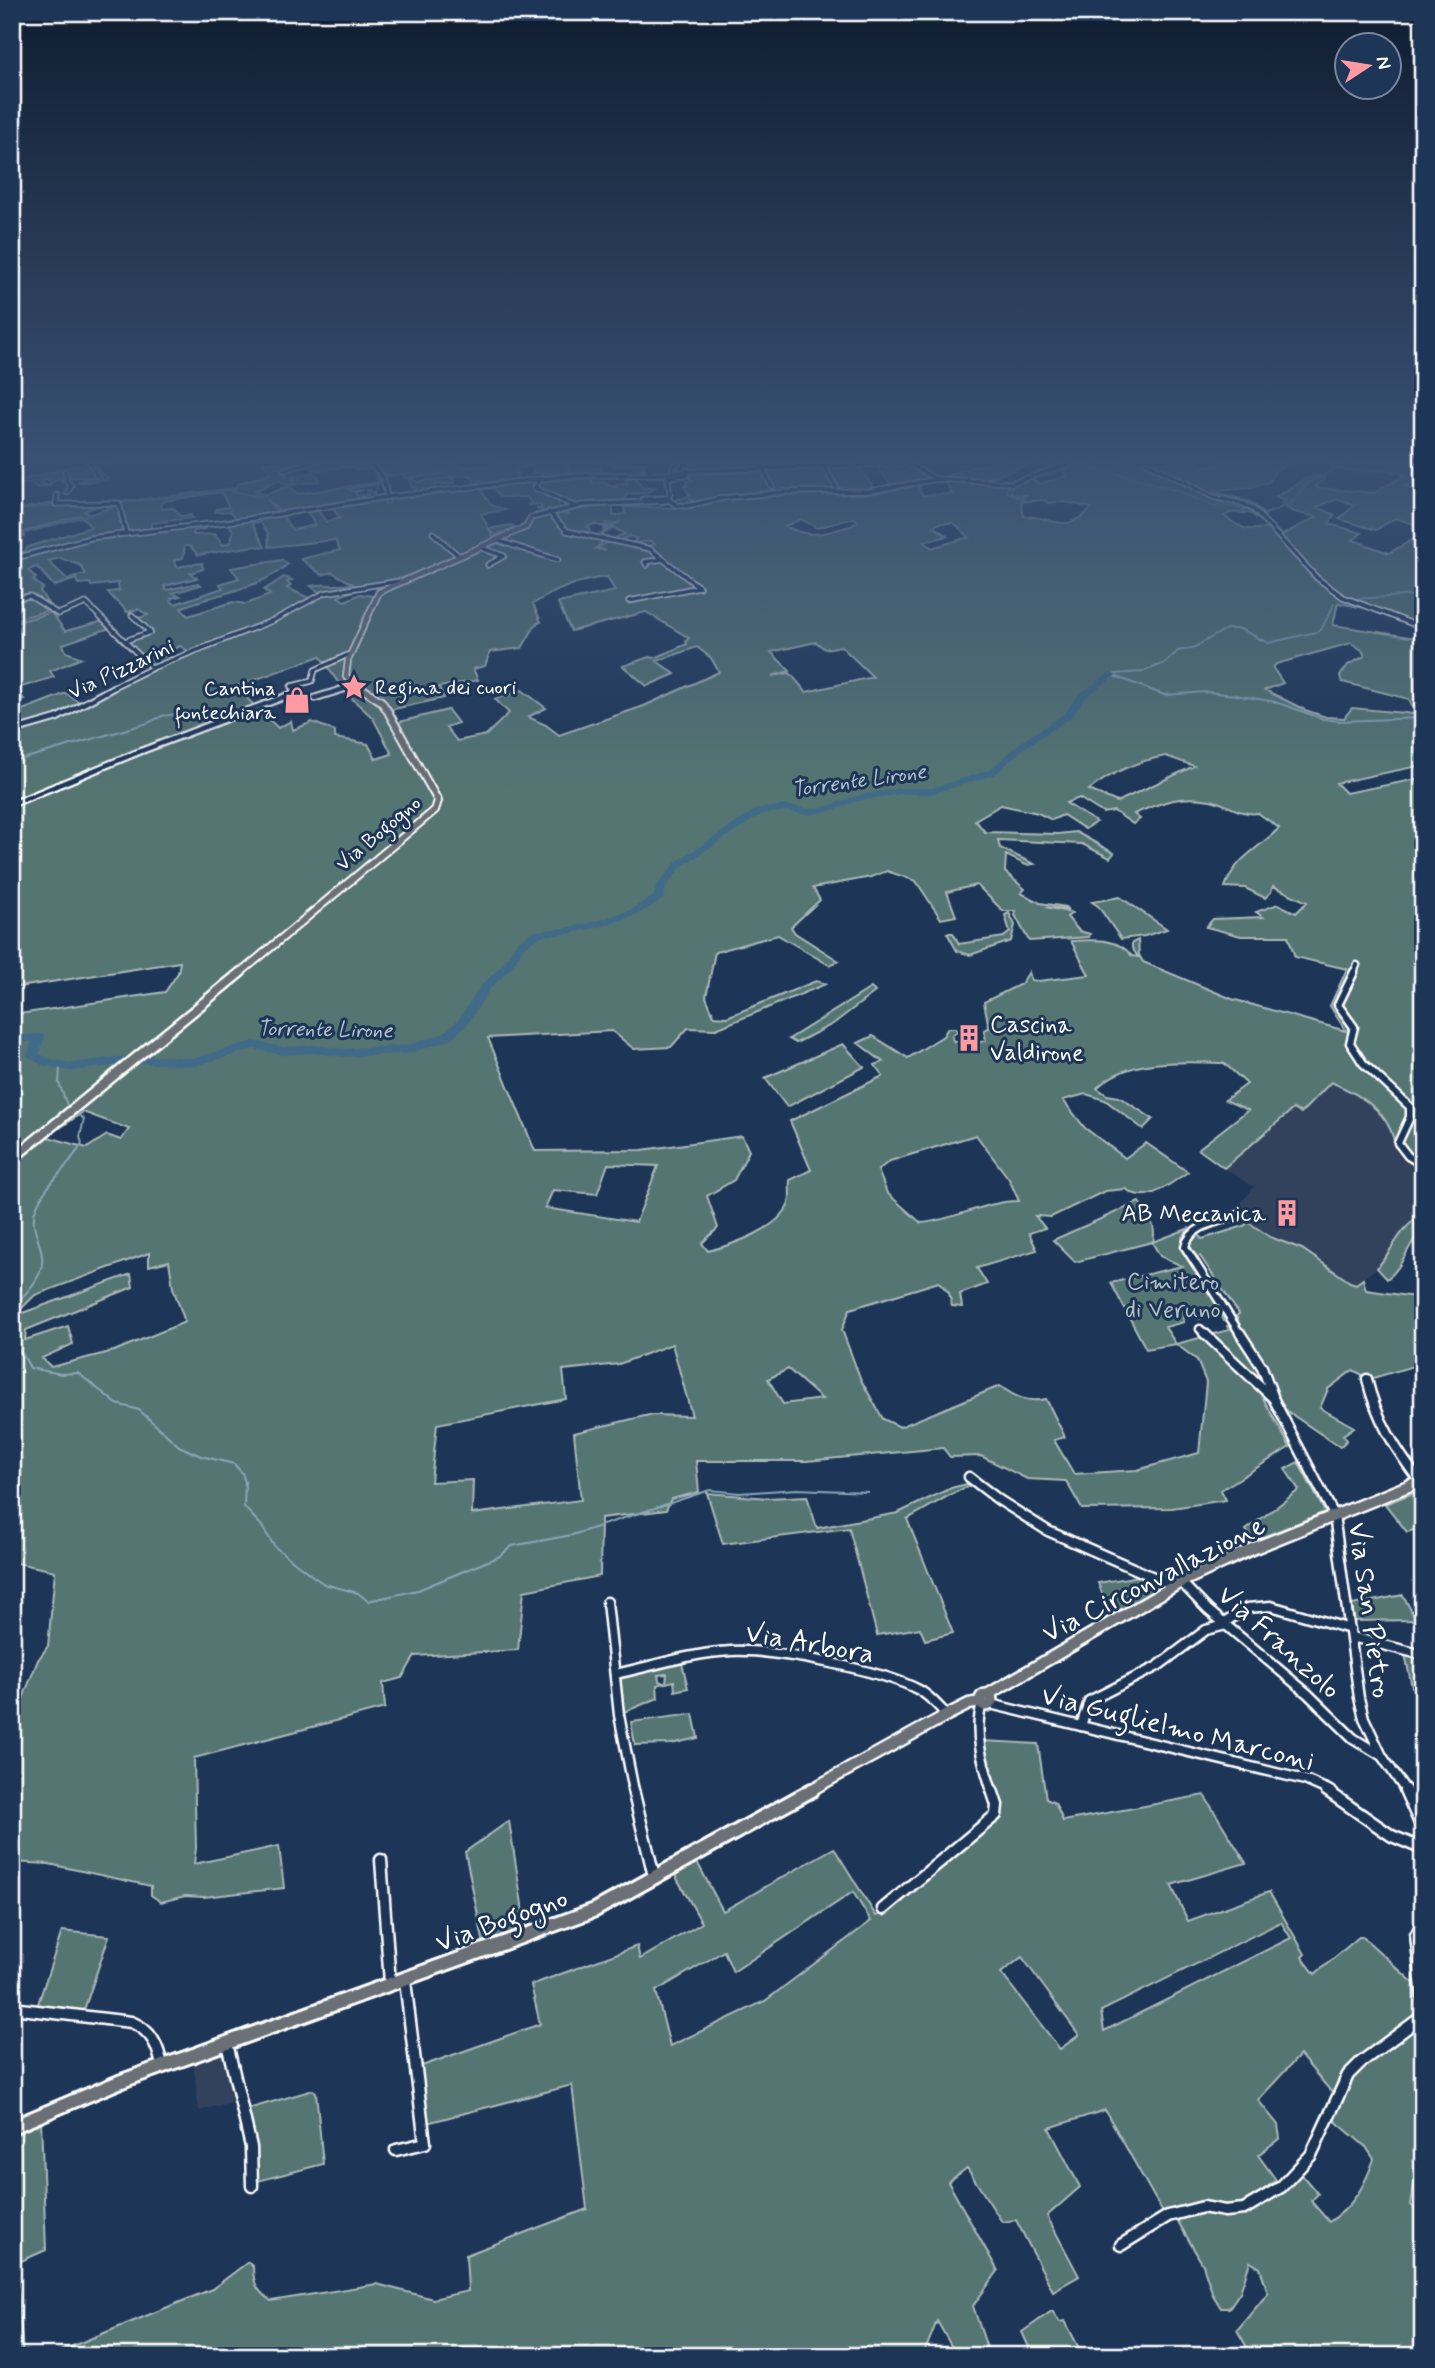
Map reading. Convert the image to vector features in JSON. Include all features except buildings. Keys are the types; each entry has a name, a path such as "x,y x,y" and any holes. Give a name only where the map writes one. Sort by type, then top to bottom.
{"main road":[{"path":"355,685 349,680 345,670 379,593 420,573"},
{"name":"Via Bogogno","path":"12,1159 133,1062 435,810 438,801 387,710 381,701 355,685"},
{"name":"Via Circonvallazione","path":"985,1701 996,1688 1178,1584 1233,1557 1422,1482"},
{"name":"Via Bogogno","path":"12,2127 81,2096 405,1981 595,1910 947,1715 985,1701"}],"street":[{"path":"629,601 699,587 680,573"},
{"path":"1311,573 1343,597 1423,628"},
{"name":"Via Pizzarini","path":"12,731 57,718 152,668 239,636 324,593 400,581"},
{"path":"12,599 30,596 58,614 86,603 152,668"},
{"path":"125,641 150,632 132,615"},
{"path":"12,804 297,692 292,686 312,681 315,670 352,653"},
{"path":"315,698 355,685"},
{"path":"1357,964 1338,1005 1354,1027 1350,1043 1363,1063 1410,1107 1409,1119 1399,1135 1399,1146 1405,1155 1423,1166"},
{"name":"Via San Pietro","path":"1242,1214 1194,1230 1186,1237 1185,1247 1262,1367 1281,1417 1334,1515 1359,1698 1364,1718 1382,1756"},
{"name":"Via San Pietro","path":"1200,1329 1273,1398"},
{"path":"1367,1380 1372,1399 1400,1456 1422,1482"},
{"name":"Via Franzolo","path":"969,1477 1024,1516 1065,1539 1104,1557 1144,1569 1178,1584 1308,1694 1353,1738 1382,1756 1409,1796 1423,1830"},
{"path":"607,1602 612,1625 621,1722 654,1878"},
{"path":"1081,1726 1089,1700 1158,1666 1206,1630 1225,1624 1249,1608 1293,1611 1351,1633 1423,1655"},
{"name":"Via Arbora","path":"615,1674 730,1651 763,1653 887,1678 919,1689 947,1715"},
{"path":"883,1909 996,1815 997,1805 977,1728 977,1714 985,1701"},
{"name":"Via Guglielmo Marconi","path":"985,1701 1002,1709 1305,1780 1333,1793 1392,1836 1423,1849"},
{"path":"381,1860 390,1986"},
{"path":"1423,1923 1416,1935 1423,1998"},
{"path":"396,2150 425,2143 405,1981"},
{"path":"12,2008 122,2020 142,2026 153,2037 162,2066"},
{"path":"1121,2245 1168,2216 1203,2207 1225,2211 1244,2209 1281,2187 1311,2155 1348,2075 1361,2062 1423,2016"},
{"path":"227,2043 251,2147 252,2186"}],"shaded area":[{"path":"1331,1081 1375,1108 1393,1130 1398,1153 1423,1169 1423,1213 1395,1239 1389,1255 1377,1268 1356,1284 1302,1249 1270,1237 1248,1222 1236,1209 1254,1187 1224,1168 1293,1109"},
{"path":"227,2052 239,2100 199,2111 193,2062"}],"green space":[{"path":"12,573 31,573 36,578 33,580 43,588 40,591 52,610 34,596 26,595 49,610 12,621 12,608 16,606 12,603 15,599 12,599"},
{"path":"42,573 60,573 67,579 85,573 192,573 197,578 164,586 166,590 198,583 201,585 173,593 180,596 171,598 175,604 223,588 220,584 239,578 235,573 277,573 264,580 181,608 188,616 233,602 246,604 270,595 264,590 284,577 292,580 287,582 291,585 287,588 309,598 304,602 337,590 319,592 311,586 353,584 333,573 420,573 338,597 345,601 360,594 374,596 347,659 344,677 376,700 415,763 418,762 399,722 448,710 458,723 446,727 457,741 486,735 509,713 495,699 522,690 546,708 528,717 546,725 559,735 644,706 719,672 711,658 697,647 657,661 675,674 647,686 623,666 649,657 655,658 687,644 689,638 646,612 571,631 558,603 615,591 607,577 568,586 533,604 541,622 536,624 522,648 490,652 485,666 473,669 478,680 439,687 444,698 389,710 383,700 350,678 348,670 360,635 381,593 426,573 1423,573 1423,628 1381,611 1338,603 1333,625 1423,639 1423,765 1336,783 1346,793 1423,778 1423,1164 1395,1147 1388,1124 1373,1106 1331,1082 1301,1113 1293,1109 1224,1168 1198,1149 1248,1110 1225,1100 1247,1084 1224,1063 1174,1062 1140,1066 1110,1078 1097,1088 1107,1095 1119,1097 1153,1119 1143,1129 1105,1100 1086,1094 1063,1100 1085,1128 1125,1158 1146,1143 1188,1172 1150,1194 1134,1194 1126,1189 1105,1191 1051,1217 1035,1216 1045,1228 1029,1233 1037,1250 977,1268 987,1284 960,1294 962,1307 952,1306 949,1293 939,1282 850,1309 842,1330 861,1380 883,1419 900,1427 1000,1386 1021,1398 1046,1399 1065,1437 1054,1440 1074,1474 1137,1470 1199,1453 1206,1382 1197,1360 1176,1344 1203,1337 1259,1391 1290,1447 1221,1490 1226,1500 1172,1508 1082,1509 1066,1481 1027,1479 981,1456 950,1457 943,1448 807,1461 696,1461 699,1492 671,1499 666,1510 601,1518 600,1576 524,1591 518,1650 415,1656 402,1678 383,1683 385,1708 194,1758 194,1864 279,1846 284,1888 204,1897 185,1896 161,1902 151,1895 151,1886 49,1864 12,1862 12,1726 38,1660 48,1646 55,1571 12,1562 12,1163 45,1136 87,1148 107,1135 121,1140 129,1129 83,1112 60,1128 42,1129 12,1154 12,1015 165,992 178,973 180,962 12,988 12,714 66,693 81,703 152,669 234,638 191,653 180,646 162,655 176,658 153,667 126,641 148,633 130,615 134,614 139,618 148,615 138,609 127,612 113,598 108,592 119,591 118,583 91,586 90,583 78,584 76,579 54,586","holes":["816,642 825,649 841,646 873,677 806,692 790,673 772,676 790,671 771,652","1351,643 1362,650 1365,656 1348,665 1340,676 1342,682 1409,699 1415,714 1352,708 1344,718 1326,717 1265,690 1283,683 1273,668 1276,664","320,656 344,691 373,718 392,754 376,759 368,744 335,738 335,731 312,722 293,730 291,721 278,728 235,687","1166,756 1194,766 1117,802 1089,790 1116,773","1079,798 1103,813 1114,811 1133,824 1140,819 1134,814 1153,806 1180,799 1199,798 1245,813 1258,813 1279,828 1241,861 1225,887 1245,888 1265,898 1273,886 1307,902 1296,913 1278,904 1256,912 1263,917 1213,919 1206,927 1241,936 1288,936 1295,957 1347,969 1330,1006 1346,1031 1232,999 1143,962 1139,955 1138,940 1132,943 1138,957 1112,943 1096,940 1071,941 1089,975 1038,981 1031,980 1029,972 1021,984 984,1002 989,1028 984,1030 986,1041 978,1042 979,1051 962,1051 960,1041 953,1041 952,1035 958,1031 955,1028 948,1028 943,1036 908,1058 873,1036 858,1043 883,1062 875,1065 883,1076 790,1121 811,1170 790,1180 789,1203 776,1221 754,1235 730,1245 708,1251 702,1243 718,1228 707,1196 734,1180 749,1151 742,1136 642,1150 535,1151 488,1038 612,1031 634,1049 671,1047 688,1028 716,1029 826,984 816,981 727,1017 714,1016 706,997 715,952 778,935 829,965 839,961 795,933 791,927 820,900 813,888 871,877 887,871 916,881 941,919 956,916 947,892 977,885 1003,911 1016,911 1015,915 1029,941 1089,937 1090,934 1079,931 1067,917 1072,913 1046,907 1067,909 1066,907 1040,903 1021,893 1025,889 1005,872 1006,855 1026,865 1034,864 1000,848 998,840 1082,844 1110,858 1114,853 1076,832 985,832 975,820 1001,805 1038,813 1052,820 1063,815 1085,829 1096,822 1066,803","976,1135 1009,1179 1019,1201 994,1204 921,1223 887,1193 878,1170 890,1161","608,1164 658,1166 636,1222 545,1208 553,1190 597,1194","149,1253 149,1266 169,1261 173,1288 185,1322 114,1351 51,1367 42,1358 73,1344 68,1326 25,1340 26,1330 133,1287 131,1274 14,1316 35,1295","672,1344 692,1416 649,1415 574,1433 581,1500 472,1514 473,1480 431,1482 437,1424 566,1399 563,1370 619,1364","788,1369 822,1399 783,1404 768,1379"]},
{"path":"51,612 65,631 104,621 110,628 63,644 66,652 82,658 50,671 54,677 15,689 24,699 12,703 12,624"},
{"path":"1120,897 1167,929 1145,936 1121,939 1098,906 1092,902"},
{"path":"1009,913 1015,925 1011,941 970,955 957,951 947,933 953,933 959,944 1004,937 1010,932 1005,915"},
{"path":"871,988 875,992 833,1024 796,1043 789,1039"},
{"path":"843,1044 864,1067 787,1107 765,1078"},
{"name":"Cimitero di Veruno","path":"1139,1202 1153,1226 1153,1242 1190,1228 1182,1237 1183,1249 1228,1320 1224,1321 1220,1314 1198,1319 1195,1315 1183,1318 1184,1322 1165,1327 1176,1344 1146,1349 1111,1283 1182,1266 1160,1256 1152,1242 1075,1262 1053,1240"},
{"path":"1423,1213 1423,1230 1413,1241 1398,1268 1387,1279 1377,1268 1402,1232"},
{"path":"1248,1222 1270,1237 1302,1249 1350,1282 1356,1284 1363,1279 1366,1290 1423,1298 1423,1373 1413,1366 1370,1379 1353,1370 1328,1389 1320,1408 1354,1427 1343,1435 1347,1440 1340,1447 1281,1407 1267,1369 1236,1321 1239,1314 1200,1256 1195,1257 1189,1249 1189,1242 1196,1233 1202,1239 1244,1226"},
{"path":"1232,1325 1267,1385 1213,1337 1213,1334 1229,1330 1227,1326"},
{"path":"1298,1462 1325,1512 1253,1541 1246,1530 1299,1490 1285,1469"},
{"path":"971,1483 972,1485 907,1519 953,1633 925,1640 920,1628 877,1635 849,1528 723,1544 707,1493 768,1498 807,1496 817,1528 898,1513 951,1488"},
{"path":"1421,1490 1423,1527 1407,1532 1385,1504"},
{"path":"1145,1575 1164,1586 1111,1616 1098,1583"},
{"path":"1403,1595 1416,1620 1355,1621 1352,1605"},
{"path":"1405,1654 1423,1658 1423,1688 1412,1687"},
{"path":"682,1663 688,1688 675,1691 674,1681 666,1683 667,1674 658,1675 659,1681 664,1683 657,1685 658,1698 624,1712 620,1681 622,1678"},
{"path":"693,1714 698,1738 671,1744 635,1745 631,1722"},
{"path":"982,1741 1038,1744 1046,1799 1055,1803 1063,1821 1204,1795 1246,1863 1171,1885 1188,1921 1269,1892 1305,1954 1302,1957 1315,1974 1359,1937 1363,1937 1417,1986 1418,2012 1356,2060 1344,2072 1334,2095 1300,2055 1258,2100 1278,2125 1280,2138 1258,2155 1276,2180 1244,2205 1232,2207 1202,2203 1168,2213 1162,2211 1105,2110 1049,2128 1080,2187 1047,2216 1079,2276 1053,2291 1016,2220 1002,2222 967,2168 948,2182 998,2271 973,2306 989,2354 987,2356 957,2356 937,2321 923,2356 48,2356 212,2289 248,2262 253,2267 257,2287 271,2301 377,2284 433,2299 468,2291 466,2255 587,2209 572,2085 427,2123 419,2067 540,2024 531,1985 637,1946 640,1959 702,1923 675,1875 697,1862 723,1911 834,1848 876,1916 1002,1815","holes":["853,1892 871,1921 765,2001 670,2046 656,1991 724,1951 733,1972","1281,1922 1291,1938 1104,2031 1101,2011","1022,1957 1079,2035 1060,2049 1001,1973"]},
{"path":"509,1821 526,1930 484,1945 465,1852"},
{"path":"62,1931 109,1936 83,2013 37,2007"},
{"path":"1423,2023 1423,2181 1414,2185 1411,2205 1423,2217 1421,2356 1252,2356 1237,2330 1268,2293 1260,2268 1250,2262 1240,2292 1229,2308 1221,2308 1213,2295 1203,2265 1176,2218 1193,2214 1228,2216 1245,2213 1270,2199 1301,2174 1318,2194 1311,2201 1329,2222 1337,2216 1357,2195 1374,2159 1366,2147 1334,2120 1353,2076 1387,2047"},
{"path":"313,2090 316,2092 323,2164 254,2182 254,2146 248,2109"},
{"path":"41,2120 46,2250 12,2265 12,2134"},
{"path":"12,2277 18,2285 23,2356 12,2356"},
{"path":"1052,2311 1060,2322 1065,2321 1083,2356 1033,2356 1022,2332"}],"waterway":[{"path":"1351,599 1423,595"},
{"path":"1115,674 1142,672 1165,663 1178,651 1193,648 1226,629 1240,629 1268,643 1316,632 1321,630 1334,604"},
{"name":"Torrente Lirone","path":"1112,675 1164,695 1207,692 1235,695 1276,702 1323,719 1339,721 1423,718"},
{"name":"Torrente Lirone","path":"139,1060 195,1062 254,1045 284,1051 313,1049 346,1053 410,1049 446,1037 463,1022 485,988 507,966 520,945 538,933 567,931 600,924 634,912 659,897 661,887 679,864 760,811 786,808 809,812 855,799 899,791 932,791 993,772 1021,746 1067,716 1082,696 1112,675"},
{"path":"12,762 148,723 162,716 192,712"},
{"name":"Torrente Lirone","path":"12,1040 39,1037 33,1056 58,1066 83,1066 134,1059"},
{"path":"60,1067 59,1083 68,1108"},
{"path":"12,1310 41,1271 42,1257 34,1225 39,1201 82,1143 80,1137 84,1119 75,1113"},
{"path":"12,1344 23,1355 30,1368 61,1374 78,1373 117,1404 139,1410 179,1446 201,1456 234,1464 242,1473 245,1482 244,1507 261,1525 275,1547 324,1584 358,1593 368,1601 418,1590 500,1556 512,1546 572,1535 710,1490 739,1493 797,1489 868,1492"}],"place":[{"name":"Regina dei cuori","path":"354,687"},
{"name":"Cantina fontechiara","path":"297,700"},
{"name":"Cascina Valdirone","path":"969,1038"},
{"name":"AB Meccanica","path":"1287,1213"}]}
